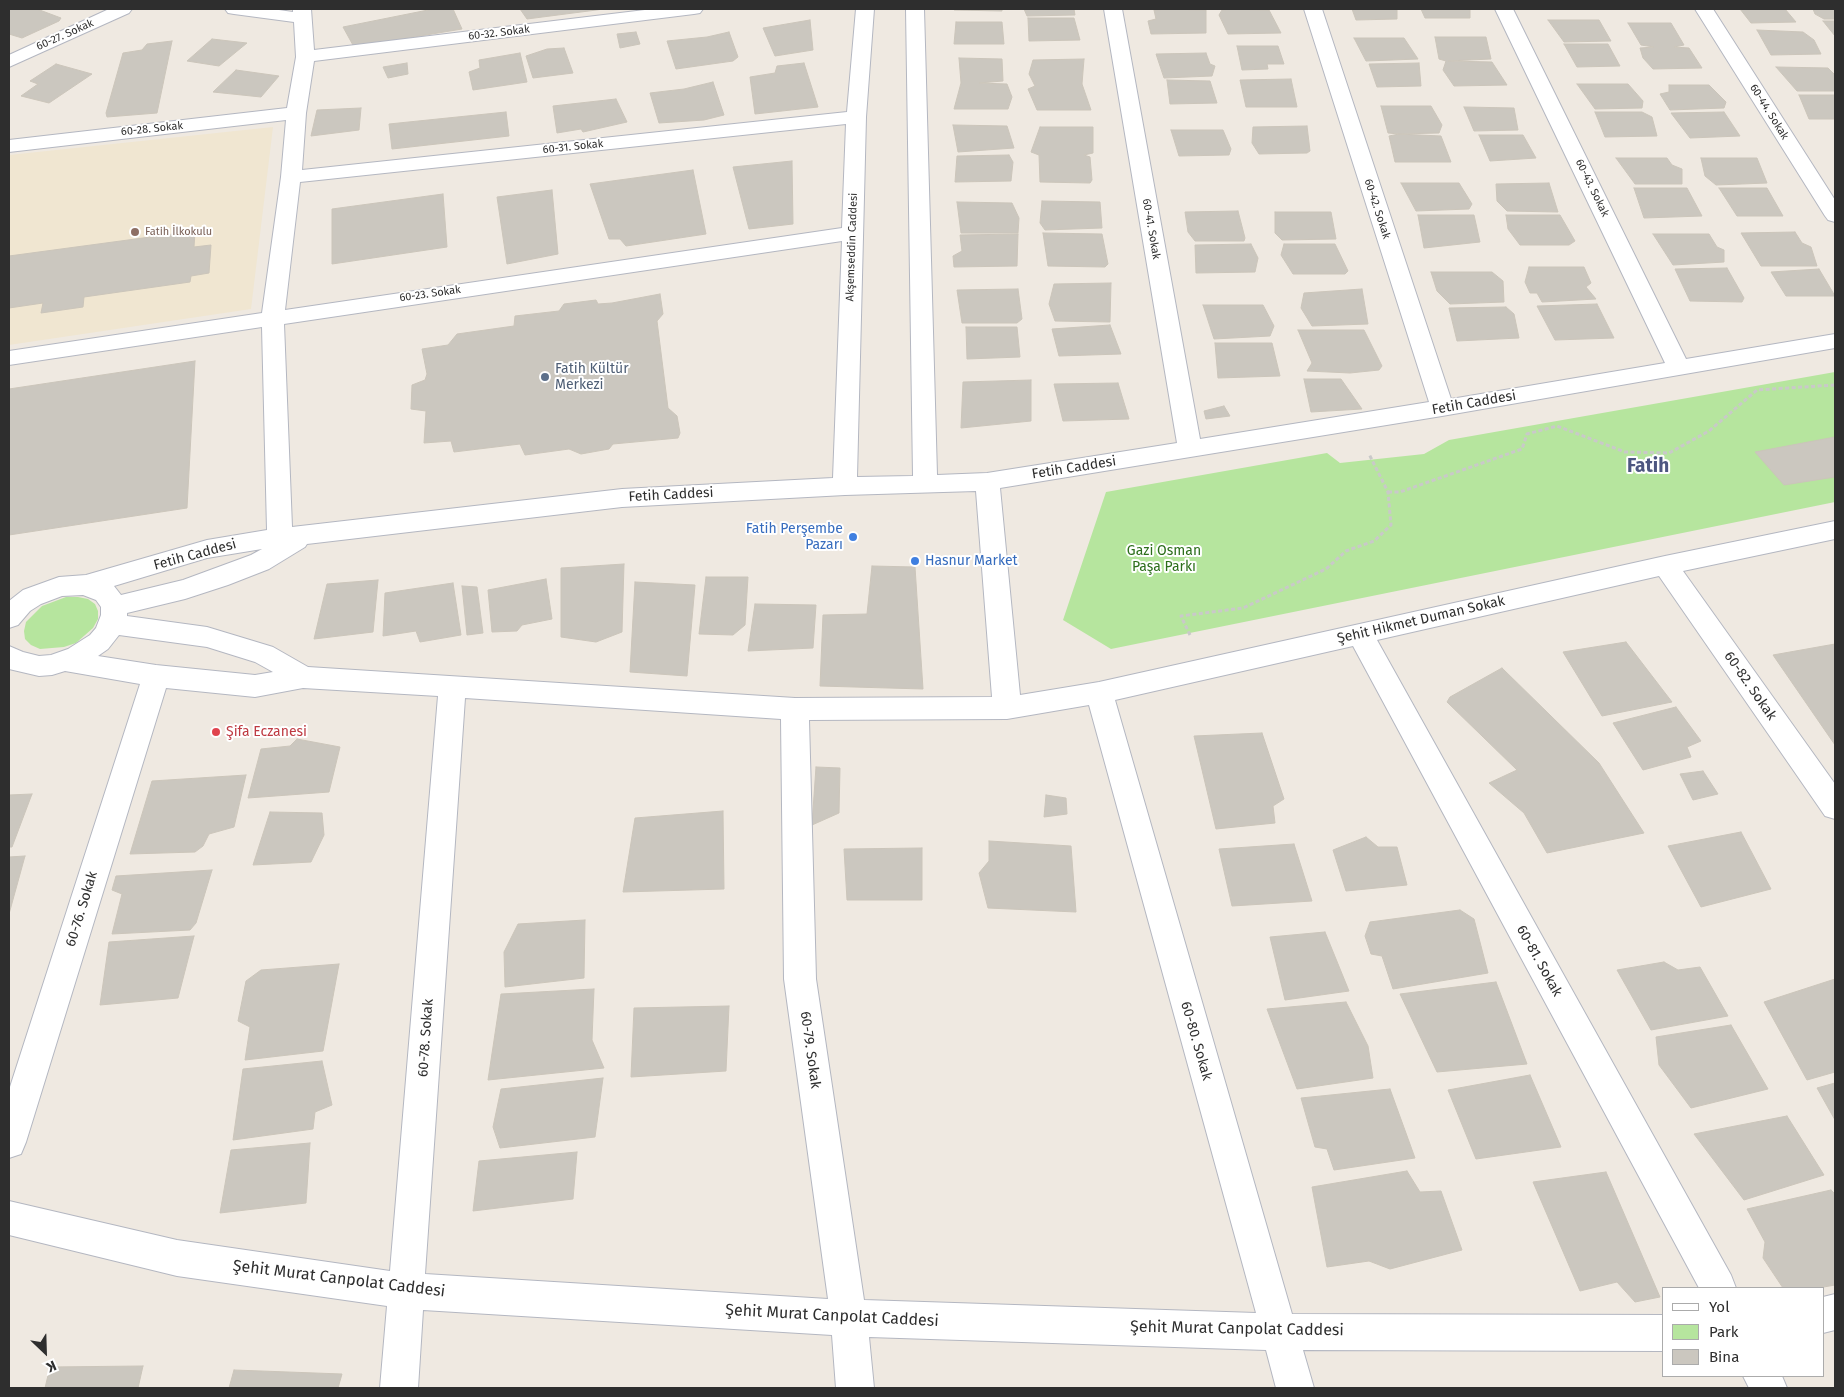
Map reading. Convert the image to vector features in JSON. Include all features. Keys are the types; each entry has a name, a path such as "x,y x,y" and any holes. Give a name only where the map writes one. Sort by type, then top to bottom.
{"street":[{"name":"60-27. Sokak","path":"9,62 20,55 123,9"},
{"path":"234,9 302,14 304,57 273,317 280,539"},
{"name":"60-32. Sokak","path":"304,57 667,10 694,9"},
{"name":"Akşemseddin Caddesi","path":"845,486 856,117 865,9"},
{"path":"914,9 925,484"},
{"name":"60-41. Sokak","path":"1113,9 1190,449"},
{"name":"60-42. Sokak","path":"1313,9 1442,408"},
{"name":"60-43. Sokak","path":"1504,9 1679,368"},
{"name":"60-44. Sokak","path":"1704,9 1835,216"},
{"name":"60-28. Sokak","path":"9,146 296,113"},
{"name":"60-31. Sokak","path":"291,177 856,117"},
{"name":"60-23. Sokak","path":"9,358 273,317 852,233"},
{"name":"Fetih Caddesi","path":"13,609 45,591 59,587 86,585 207,549 244,542 622,498 845,486 987,482 1352,423 1835,341"},
{"path":"987,482 1007,708"},
{"name":"Şehit Hikmet Duman Sokak","path":"303,677 795,709 1007,708 1098,693 1665,565 1835,530"},
{"name":"Fetih Caddesi","path":"113,616 260,562 306,535"},
{"name":"60-82. Sokak","path":"1665,565 1835,807"},
{"path":"11,660 39,666 66,661 78,656 99,642 113,616 111,600 105,593 86,585"},
{"path":"113,616 207,637 264,654 303,677"},
{"name":"60-81. Sokak","path":"1360,634 1717,1287"},
{"path":"66,661 156,676 255,686 303,677"},
{"name":"60-76. Sokak","path":"9,1142 156,676"},
{"name":"60-78. Sokak","path":"399,1388 452,687"},
{"name":"60-80. Sokak","path":"1098,693 1295,1388"},
{"name":"60-79. Sokak","path":"795,709 800,978 849,1318 855,1388"},
{"name":"Şehit Murat Canpolat Caddesi","path":"9,1218 177,1258 407,1291 849,1318 1278,1332 1620,1334 1662,1332"}],"path":[{"path":"1388,492 1400,492 1522,450 1527,434 1557,426 1625,452 1669,453 1709,431 1758,390 1835,385"},
{"path":"1206,668 1181,616 1243,608 1326,570 1346,551 1374,541 1391,525 1388,492 1352,423"}],"shaded area":[{"name":"Fatih İlkokulu","path":"273,127 251,309 9,345 9,155"}],"green space":[{"name":"Gazi Osman Paşa Parkı","path":"1835,372 1835,502 1111,649 1063,620 1106,492 1327,453 1340,463 1424,454 1449,440"},
{"path":"66,597 88,599 95,604 98,611 98,619 93,628 76,643 64,647 40,649 31,645 25,639 26,622 42,606"}],"building":[{"path":"9,9 37,9 61,18 59,21 22,38 9,34"},
{"path":"433,9 453,9 462,29 354,47 343,27"},
{"path":"520,9 604,9 527,19"},
{"path":"1002,9 1002,11 954,10"},
{"path":"1024,9 1074,9 1075,15 1027,16"},
{"path":"1352,9 1397,9 1397,19 1356,20"},
{"path":"1421,9 1470,9 1470,18 1425,18"},
{"path":"1740,9 1785,9 1796,22 1751,23"},
{"path":"1813,9 1835,9 1835,19 1824,19 1815,14"},
{"path":"1154,10 1206,10 1206,33 1151,34 1148,21 1156,19"},
{"path":"1222,10 1269,10 1281,33 1228,34 1219,15"},
{"path":"1028,18 1074,18 1080,40 1029,41"},
{"path":"810,20 813,50 775,56 763,28"},
{"path":"1548,20 1599,20 1611,41 1564,42"},
{"path":"1823,21 1835,21 1835,36"},
{"path":"956,22 1002,22 1004,44 954,44"},
{"path":"1628,23 1671,23 1684,45 1674,47 1689,48 1702,68 1653,69 1643,58 1640,48 1654,47 1641,45"},
{"path":"1757,30 1803,32 1814,40 1821,54 1771,55"},
{"path":"636,32 640,44 620,48 617,34"},
{"path":"729,32 738,57 733,61 676,69 667,41 707,37"},
{"path":"1435,37 1486,37 1491,59 1448,61 1492,62 1507,85 1454,86 1443,70 1446,61 1439,59"},
{"path":"1354,38 1404,38 1418,59 1366,61"},
{"path":"212,39 247,43 219,66 187,61"},
{"path":"172,41 157,113 107,117 106,113 123,53 142,50 147,44"},
{"path":"1564,44 1608,44 1620,66 1577,67"},
{"path":"1237,46 1278,46 1284,64 1267,64 1268,69 1242,70"},
{"path":"564,48 573,73 533,78 526,56 547,49"},
{"path":"520,53 527,82 473,90 469,72 480,68 479,60"},
{"path":"1206,53 1210,64 1215,66 1212,76 1164,78 1156,54"},
{"path":"959,58 1002,59 1003,81 979,83 1007,84 1012,97 1008,109 954,109 961,83"},
{"path":"1084,59 1082,84 1091,110 1037,110 1028,89 1035,86 1029,74 1033,60"},
{"path":"407,63 408,74 388,78 383,67"},
{"path":"804,63 818,107 755,114 750,77 775,73 777,66"},
{"path":"1419,63 1421,86 1377,87 1369,64"},
{"path":"56,64 92,74 49,103 21,96 38,84 30,81"},
{"path":"1776,67 1828,68 1835,75 1835,91 1797,91"},
{"path":"236,70 279,76 261,97 213,92"},
{"path":"1291,79 1297,107 1246,107 1240,80"},
{"path":"1167,80 1210,81 1217,103 1170,104"},
{"path":"713,82 724,115 704,120 659,123 650,93 684,89"},
{"path":"1577,84 1628,84 1643,101 1642,108 1595,109"},
{"path":"1669,85 1709,85 1726,102 1724,108 1670,110 1660,94 1669,92"},
{"path":"1799,95 1835,95 1835,119 1809,119"},
{"path":"616,99 627,122 583,132 581,129 557,133 553,106"},
{"path":"1381,106 1431,106 1442,125 1439,133 1388,133"},
{"path":"1464,107 1514,108 1518,130 1474,131"},
{"path":"361,108 359,130 311,136 317,110"},
{"path":"506,112 509,136 392,149 389,124"},
{"path":"1595,112 1642,112 1652,117 1657,136 1605,137"},
{"path":"1724,112 1740,136 1690,138 1671,113"},
{"path":"953,125 1007,126 1014,148 958,152"},
{"path":"1307,126 1310,151 1307,153 1259,154 1252,143 1253,127"},
{"path":"1040,127 1093,127 1093,153 1084,155 1090,157 1092,180 1090,183 1040,182 1039,155 1031,152"},
{"path":"1171,130 1223,130 1231,149 1229,155 1179,156"},
{"path":"1399,134 1441,136 1451,162 1395,162 1389,136"},
{"path":"1479,135 1523,135 1536,158 1490,161"},
{"path":"1009,155 1013,162 1011,181 955,182 957,156"},
{"path":"1616,158 1667,158 1672,165 1682,169 1682,184 1635,184"},
{"path":"1701,158 1757,158 1767,183 1716,185 1705,176"},
{"path":"792,161 793,224 749,229 733,167"},
{"path":"693,170 706,234 626,246 620,239 609,239 590,184"},
{"path":"1401,183 1459,183 1472,204 1469,209 1416,211"},
{"path":"1549,183 1558,212 1507,211 1497,201 1496,184"},
{"path":"1634,188 1687,188 1702,216 1644,218"},
{"path":"1719,188 1767,188 1783,216 1737,216"},
{"path":"552,190 558,254 507,264 497,197"},
{"path":"443,194 447,247 332,264 332,209"},
{"path":"1042,201 1100,202 1102,228 1045,230 1040,223"},
{"path":"957,202 1012,203 1019,218 1018,233 961,233"},
{"path":"1238,211 1245,238 1244,241 1195,241 1188,232 1185,212"},
{"path":"1275,212 1331,212 1336,239 1282,240 1275,233"},
{"path":"1418,215 1474,215 1480,242 1424,248"},
{"path":"1506,215 1560,215 1575,241 1569,245 1520,245 1508,229"},
{"path":"195,231 194,247 211,245 209,273 191,276 190,282 84,297 83,307 41,313 43,303 9,308 9,256"},
{"path":"1795,232 1802,243 1811,247 1817,266 1761,266 1741,233"},
{"path":"1043,233 1102,234 1108,264 1105,267 1048,266"},
{"path":"1018,234 1017,266 954,267 953,256 962,251 960,235"},
{"path":"1653,234 1709,234 1717,247 1724,250 1724,262 1673,265"},
{"path":"1251,244 1258,258 1255,272 1196,273 1195,245"},
{"path":"1284,244 1335,244 1348,271 1345,274 1293,274 1281,255"},
{"path":"1529,267 1584,267 1591,283 1586,287 1596,299 1542,302 1537,293 1530,293 1525,282"},
{"path":"1727,268 1744,298 1742,302 1690,301 1675,269"},
{"path":"1819,269 1835,296 1786,296 1771,272"},
{"path":"1431,272 1492,272 1503,281 1504,302 1450,304 1437,291"},
{"path":"1111,283 1110,322 1055,321 1049,304 1054,284"},
{"path":"1018,289 1022,319 1017,323 962,323 957,290"},
{"path":"1362,289 1368,324 1312,326 1301,308 1304,293"},
{"name":"Fatih Kültür Merkezi","path":"660,294 663,314 657,321 668,408 677,416 680,433 678,438 613,444 609,449 581,454 569,449 525,455 520,444 454,452 451,441 424,443 426,411 411,409 412,385 425,380 427,374 422,349 448,345 457,334 514,326 515,316 559,311 564,304 596,300 598,304 612,303"},
{"path":"1597,304 1614,338 1555,340 1537,306"},
{"path":"1203,305 1263,305 1274,326 1270,336 1214,339"},
{"path":"1506,307 1514,314 1519,338 1457,341 1449,308"},
{"path":"1110,325 1121,354 1059,356 1052,329"},
{"path":"966,327 1017,327 1020,357 967,359"},
{"path":"1298,330 1364,330 1382,366 1379,370 1350,373 1307,371 1312,363"},
{"path":"1215,343 1272,343 1280,376 1218,378"},
{"path":"195,361 187,508 9,535 9,389"},
{"path":"1304,379 1341,379 1362,409 1311,412"},
{"path":"1031,380 1031,421 961,428 963,382"},
{"path":"1118,383 1129,419 1063,421 1054,384"},
{"path":"1224,406 1230,416 1206,419 1204,411"},
{"path":"1835,437 1835,477 1784,485 1755,452"},
{"path":"624,564 622,632 596,642 561,637 561,568"},
{"path":"872,566 915,567 923,689 820,686 823,615 867,614"},
{"path":"706,577 748,577 745,625 733,635 699,634"},
{"path":"546,579 552,619 522,625 517,631 492,632 488,590"},
{"path":"378,580 373,632 314,639 327,584"},
{"path":"635,582 695,585 687,676 630,672"},
{"path":"453,583 461,635 420,642 416,631 383,636 385,593"},
{"path":"462,586 477,587 483,633 467,635"},
{"path":"755,604 816,605 813,648 748,651"},
{"path":"1626,642 1672,702 1602,716 1563,652"},
{"path":"1835,644 1835,745 1773,655"},
{"path":"1502,668 1599,763 1644,833 1547,853 1524,813 1489,783 1517,770 1447,702 1450,697"},
{"path":"1676,707 1701,741 1687,747 1691,757 1643,770 1613,723"},
{"path":"1262,733 1284,799 1273,806 1275,823 1216,829 1194,736"},
{"path":"297,739 340,747 329,792 248,798 261,749 290,746"},
{"path":"816,767 840,768 839,813 812,825"},
{"path":"1703,771 1718,794 1693,800 1680,774"},
{"path":"246,775 234,827 209,834 203,846 195,852 130,854 152,781"},
{"path":"32,794 12,847 9,847 9,795"},
{"path":"1046,795 1066,798 1067,814 1044,817"},
{"path":"723,811 724,889 623,892 635,818"},
{"path":"270,812 322,813 324,835 311,862 253,865"},
{"path":"1741,832 1771,889 1701,907 1668,846"},
{"path":"1366,837 1378,847 1397,847 1407,885 1346,891 1333,850"},
{"path":"989,841 1071,846 1076,912 988,908 979,873 989,861"},
{"path":"1294,844 1312,901 1232,906 1219,849"},
{"path":"922,848 922,900 847,900 844,849"},
{"path":"25,856 9,914 9,857"},
{"path":"212,870 196,923 190,930 112,934 122,894 112,890 116,876"},
{"path":"1460,910 1474,919 1488,973 1393,989 1382,956 1371,954 1365,936 1370,922"},
{"path":"585,920 584,978 505,987 504,952 518,924"},
{"path":"1325,932 1349,991 1285,1000 1270,937"},
{"path":"194,936 178,998 100,1005 109,942"},
{"path":"1664,962 1678,970 1700,967 1728,1016 1651,1030 1617,970"},
{"path":"339,964 323,1051 245,1060 250,1027 238,1021 246,981 261,970"},
{"path":"1835,979 1835,1072 1807,1080 1764,1002"},
{"path":"1496,982 1527,1064 1437,1072 1400,994"},
{"path":"594,989 592,1040 604,1068 488,1080 501,994"},
{"path":"1346,1002 1368,1046 1373,1078 1297,1089 1267,1009"},
{"path":"729,1006 726,1071 631,1077 634,1008"},
{"path":"1731,1025 1768,1089 1691,1108 1659,1065 1656,1037"},
{"path":"322,1061 332,1105 315,1112 313,1129 233,1140 243,1069"},
{"path":"1530,1075 1561,1147 1476,1159 1448,1090"},
{"path":"603,1078 595,1137 500,1148 493,1127 501,1089"},
{"path":"1835,1083 1835,1120 1817,1088"},
{"path":"1390,1089 1415,1158 1334,1170 1327,1149 1315,1147 1301,1098"},
{"path":"1787,1116 1824,1175 1744,1200 1694,1134"},
{"path":"310,1143 306,1203 220,1213 231,1150"},
{"path":"577,1152 573,1199 473,1211 479,1161"},
{"path":"1407,1171 1420,1192 1441,1191 1462,1250 1390,1269 1369,1261 1327,1267 1312,1187"},
{"path":"1606,1172 1660,1297 1635,1302 1617,1282 1580,1291 1533,1182"},
{"path":"1831,1190 1835,1194 1835,1285 1824,1287 1782,1287 1763,1258 1765,1242 1747,1209"},
{"path":"143,1366 138,1388 45,1388 50,1367"},
{"path":"234,1370 342,1374 338,1388 229,1388"}],"place":[{"name":"Fatih İlkokulu","path":"135,232"},
{"name":"Fatih Kültür Merkezi","path":"545,377"},
{"name":"Fatih Perşembe Pazarı","path":"853,537"},
{"name":"Hasnur Market","path":"915,561"},
{"name":"Şifa Eczanesi","path":"216,732"}],"district":[{"name":"Fatih","path":"1648,467"}]}
